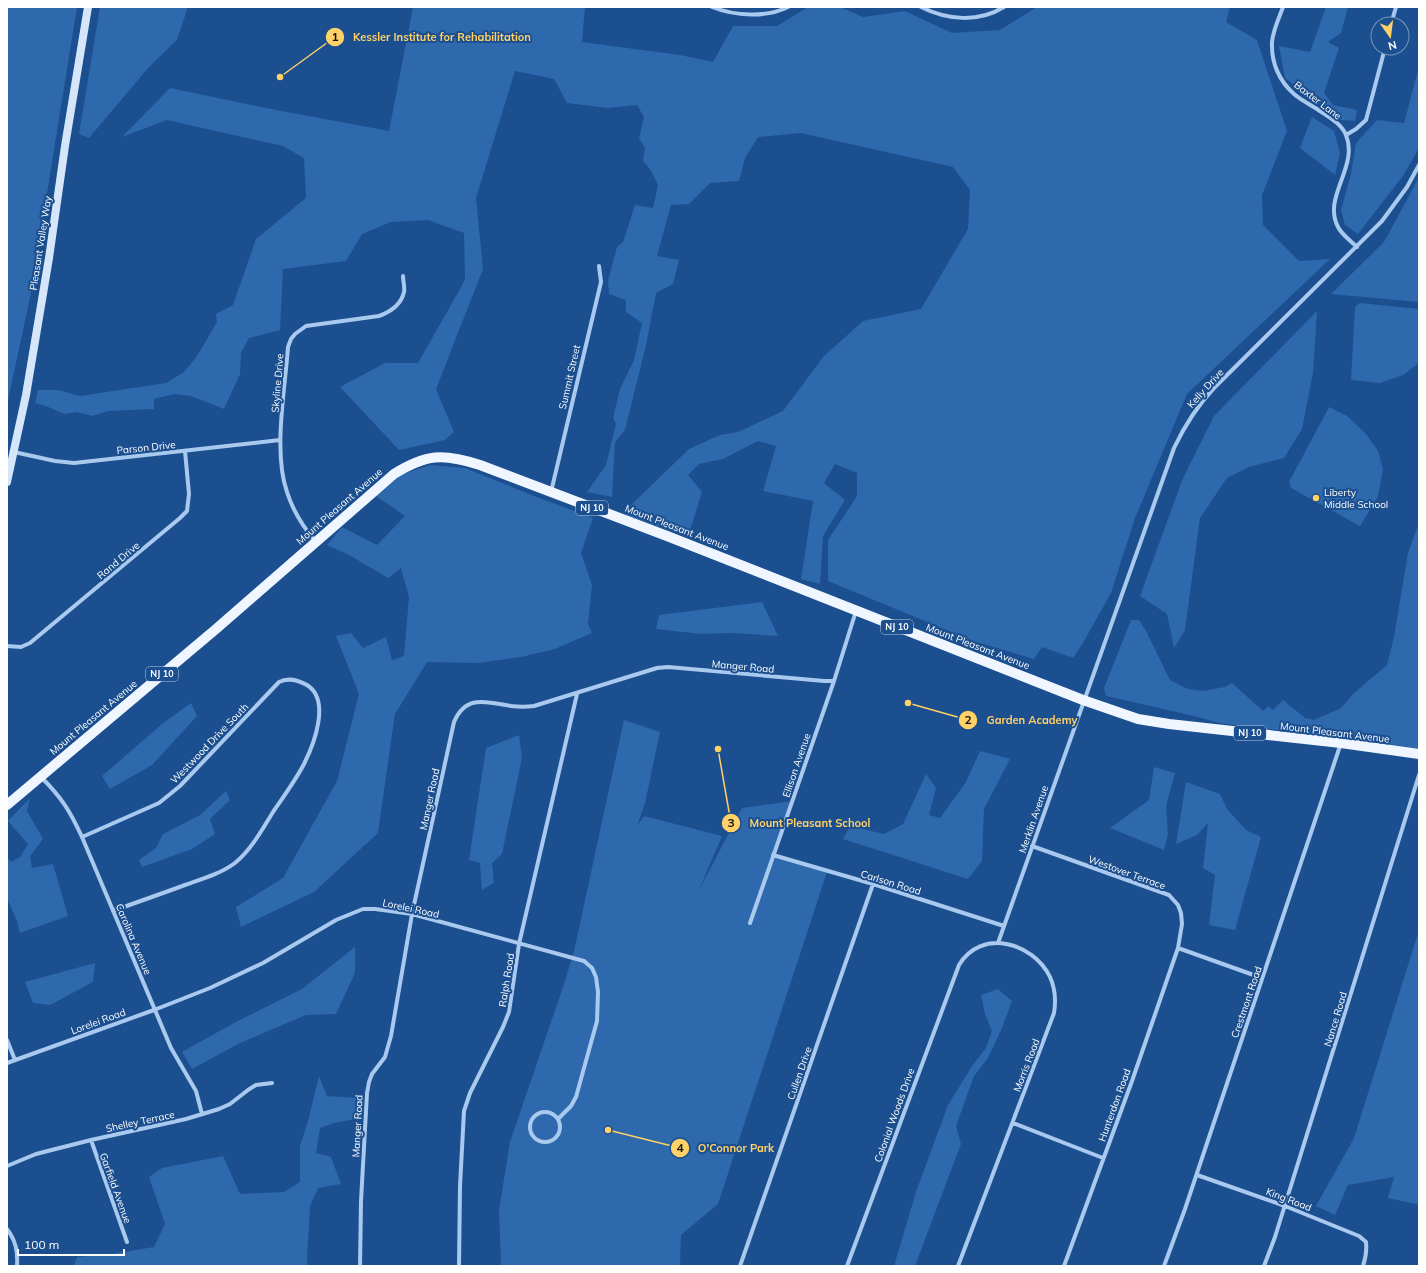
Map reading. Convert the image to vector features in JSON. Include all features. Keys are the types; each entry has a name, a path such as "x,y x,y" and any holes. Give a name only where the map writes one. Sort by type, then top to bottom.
{"main road":[{"name":"Pleasant Valley Way","path":"7,482 26,395 88,7"},
{"name":"Mount Pleasant Avenue","path":"7,805 216,629 394,474 417,461 426,458 450,456 462,459 667,536 1083,700 1138,718 1169,724 1341,743 1419,754"}],"street":[{"path":"712,7 732,12 758,14 774,12 788,7"},
{"path":"921,7 934,14 963,18 990,14 1004,7"},
{"name":"Baxter Lane","path":"1283,7 1272,41 1275,66 1280,77 1293,94 1328,116 1337,123 1346,135"},
{"path":"1357,247 1338,228 1334,214 1335,199 1348,158 1349,148 1346,135 1366,120 1383,56"},
{"name":"Kelly Drive","path":"1083,700 1174,448 1185,425 1201,402 1382,221 1407,187 1419,165"},
{"name":"Summit Street","path":"551,492 601,282 599,266"},
{"name":"Skyline Drive","path":"316,542 297,516 286,491 282,469 280,440 288,347 295,334 306,326 379,316 389,312 396,306 404,292 403,276"},
{"name":"Parson Drive","path":"14,452 55,461 74,463 280,440"},
{"name":"Rand Drive","path":"7,646 21,647 30,644 187,511 190,494 185,451"},
{"name":"Ellison Avenue","path":"750,923 834,681 856,611"},
{"name":"Manger Road","path":"360,1266 361,1201 367,1093 372,1074 385,1057 391,1036 412,914 454,722 458,714 465,706 484,700 522,707 534,706 577,694 657,668 834,681"},
{"name":"Westwood Drive South","path":"82,837 159,803 168,796 180,786 276,685 282,681 292,679 304,683 315,693 319,704 318,720 312,744 304,763 290,788 244,855 234,864 217,874 113,911"},
{"name":"Ralph Road","path":"459,1266 460,1186 464,1111 470,1093 503,1028 509,1012 519,944 577,694"},
{"name":"Merklin Avenue","path":"998,943 1083,700"},
{"name":"Crestmont Road","path":"1164,1266 1197,1174 1341,743"},
{"name":"Nance Road","path":"1264,1266 1285,1206 1419,775"},
{"name":"Carolina Avenue","path":"40,777 57,793 71,814 171,1048 196,1091 202,1114"},
{"name":"Westover Terrace","path":"1032,846 1168,896 1178,905 1181,912 1182,924 1178,948"},
{"name":"Carlson Road","path":"773,855 873,884 1004,926"},
{"name":"Cullen Drive","path":"740,1266 873,884"},
{"name":"Lorelei Road","path":"7,1063 154,1010 240,975 269,960 336,920 363,910 375,909 412,914 584,961 592,968 596,977 598,992 597,1021 576,1097 571,1106 558,1119"},
{"name":"Morris Road","path":"957,970 964,958 974,949 986,944 1008,944 1020,948 1035,958 1044,967 1050,977 1055,995 1053,1019 958,1266"},
{"path":"1178,948 1262,978"},
{"name":"Hunterdon Road","path":"1064,1266 1178,948"},
{"name":"Colonial Woods Drive","path":"847,1266 957,970"},
{"path":"7,1040 15,1060"},
{"name":"Shelley Terrace","path":"7,1166 36,1154 202,1114 230,1104 256,1085 272,1083"},
{"path":"539,1112 552,1113 558,1119 560,1129 556,1137 552,1140 542,1142 538,1141 531,1135 529,1126 532,1118 539,1112"},
{"path":"1013,1123 1103,1158"},
{"name":"Garfield Avenue","path":"90,1140 127,1242"},
{"name":"King Road","path":"1197,1174 1285,1206 1359,1236 1366,1242 1367,1249 1367,1254 1362,1266"},
{"path":"7,1229 16,1243 18,1256 17,1266"}],"shaded area":[{"path":"7,7 77,7 31,293 7,405"},
{"path":"100,7 188,7 177,40 149,67 89,138 79,134"},
{"path":"413,7 585,7 582,42 680,55 713,62 733,26 777,26 808,7 840,7 863,17 905,11 952,33 1000,30 1037,7 1230,7 1226,22 1257,40 1287,131 1262,195 1263,225 1299,261 1330,259 1187,394 1135,518 1111,593 1073,658 1042,647 1034,659 973,641 828,581 828,540 857,496 857,473 835,464 824,483 845,500 823,536 820,584 801,579 813,501 763,491 776,446 758,441 723,459 699,464 688,475 702,492 688,537 626,515 631,505 689,449 720,435 738,432 783,411 824,356 863,321 921,309 968,229 970,190 953,167 801,133 758,137 745,158 739,181 710,183 689,204 671,205 657,256 679,260 673,284 656,293 646,345 625,430 615,442 612,497 587,492 606,465 616,424 613,418 620,389 634,360 642,323 626,312 626,300 609,294 608,281 617,247 623,242 635,205 653,208 658,185 650,169 643,161 645,148 639,138 644,117 637,105 608,108 567,103 554,79 515,71 476,198 483,269 436,389 454,432 445,440 399,450 340,387 385,363 418,363 465,280 464,233 428,220 391,222 362,234 346,261 283,269 280,330 249,338 241,353 240,374 224,409 191,396 174,394 154,399 154,409 109,411 92,416 77,412 64,414 35,403 38,390 58,390 80,396 166,383 184,372 197,356 217,322 216,314 233,305 256,239 306,198 304,158 283,146 167,120 122,137 170,88 389,131"},
{"path":"1326,7 1348,7 1341,33 1328,42 1339,48 1324,93 1333,105 1357,110 1355,121 1341,120 1285,78 1279,46 1310,52"},
{"path":"1419,67 1419,148 1403,176 1358,234 1345,225 1341,210 1351,174 1356,143 1377,120 1404,123"},
{"path":"1312,117 1334,131 1340,153 1335,175 1300,148"},
{"path":"1419,177 1419,302 1331,294 1384,242"},
{"path":"1360,303 1419,309 1419,363 1403,375 1380,383 1351,380 1355,307"},
{"path":"1317,311 1313,373 1302,429 1284,458 1249,467 1227,478 1200,518 1185,630 1174,648 1167,614 1140,596 1183,478 1214,416"},
{"path":"1329,407 1347,416 1366,434 1378,451 1383,469 1378,496 1360,526 1291,488 1289,482"},
{"path":"430,465 465,468 593,518 581,553 592,585 588,624 592,633 555,649 521,657 477,663 427,662 395,714 378,833 314,892 241,927 236,907 283,878 337,781 359,694 336,636 351,633 363,648 386,637 392,660 404,656 409,597 401,568 388,578 351,556 327,545 342,527 377,545 405,516 376,496 403,474"},
{"path":"1419,523 1419,749 1383,743 1219,723 1106,696 1104,688 1131,620 1139,620 1170,680 1188,689 1203,691 1225,687 1232,683 1263,711 1268,706 1273,710 1283,700 1305,718 1314,720 1341,708 1353,694 1387,665 1394,637 1408,553"},
{"path":"762,602 778,636 733,633 701,634 656,629 659,615"},
{"path":"191,703 197,716 152,765 110,789 102,776 162,724"},
{"path":"624,720 660,732 645,803 637,826 644,816 722,836 698,892 742,808 792,801 773,855 827,872 718,1204 681,1235 680,1266 501,1266 499,1210 510,1142 574,951"},
{"path":"519,735 522,758 502,854 492,863 494,883 482,890 480,863 469,860 486,748"},
{"path":"980,751 1010,759 984,809 982,861 968,879 843,839 850,826 884,834 903,824 926,774 936,788 929,815 940,818 966,782"},
{"path":"1154,767 1175,773 1166,806 1168,834 1164,850 1110,828 1149,800"},
{"path":"1186,782 1220,794 1227,809 1246,830 1261,837 1235,930 1209,925 1215,875 1203,868 1208,823 1197,835 1176,844"},
{"path":"226,791 230,800 210,819 215,834 192,849 142,867 139,860 156,848 163,834 200,815"},
{"path":"30,798 27,811 43,839 30,856 32,868 53,864 68,916 20,933 17,921 7,898 7,857 11,862 20,857 28,844 8,821"},
{"path":"1419,930 1419,1205 1388,1198 1394,1177 1348,1185 1335,1215 1316,1206 1354,1138"},
{"path":"355,947 355,973 336,1014 306,1015 240,1043 192,1069 182,1052 234,1023 302,989"},
{"path":"95,963 93,982 50,1005 33,1003 25,982"},
{"path":"998,989 1012,1001 1002,1028 988,1058 974,1076 956,1126 961,1144 915,1266 894,1266 916,1192 948,1105 972,1066 986,1048 992,1031 985,1014 981,995"},
{"path":"319,1076 327,1096 357,1098 355,1119 334,1123 320,1128 316,1153 331,1157 341,1184 318,1188 310,1206 308,1266 74,1266 77,1257 111,1254 154,1247 165,1224 149,1177 162,1168 223,1156 240,1194 284,1192 300,1182 300,1146"}],"place":[{"name":"Kessler Institute for Rehabilitation","path":"280,77"},
{"name":"Liberty Middle School","path":"1316,498"},
{"name":"Garden Academy","path":"908,703"},
{"name":"Mount Pleasant School","path":"718,749"},
{"name":"O'Connor Park","path":"608,1130"}]}
